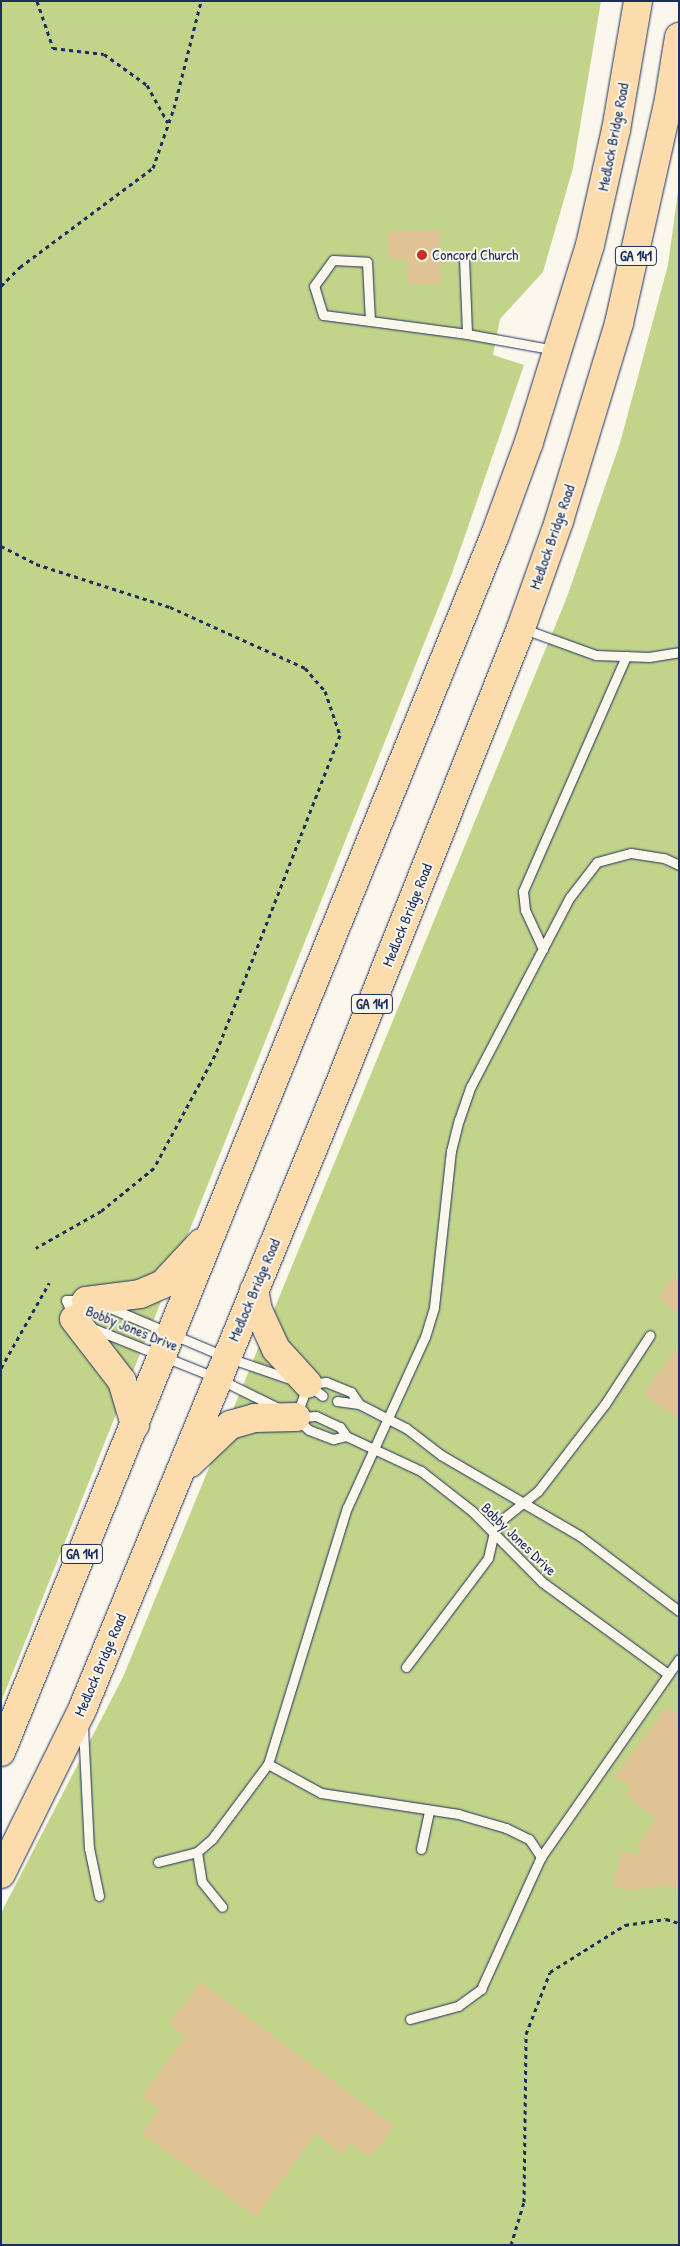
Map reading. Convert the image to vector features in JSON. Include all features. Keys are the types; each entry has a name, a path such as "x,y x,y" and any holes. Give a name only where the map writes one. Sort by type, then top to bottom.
{"highway":[{"name":"Medlock Bridge Road","path":"1,1752 168,1345 495,535 558,350 590,245 616,130 638,1"},
{"name":"Medlock Bridge Road","path":"1,1874 82,1710 521,628 559,521 619,324 669,99 679,37"},
{"path":"135,1425 122,1381 80,1310 140,1294 163,1284 217,1224"},
{"path":"254,1290 272,1341 316,1390"},
{"path":"176,1482 196,1454 230,1425 255,1418 296,1417"}],"lane":[{"path":"464,258 467,334"},
{"path":"370,321 367,262 334,260 314,286 323,315 467,334 558,350"},
{"path":"521,628 596,655 626,656 679,652"},
{"path":"543,949 524,910 523,891 626,656"},
{"path":"158,1862 197,1852 212,1839 268,1764 347,1508 372,1446 425,1336 434,1307 451,1152 459,1120 471,1086 570,897 597,862 630,853 679,865"},
{"name":"Bobby Jones Drive","path":"80,1310 222,1368 316,1390 326,1382 351,1392 358,1404"},
{"name":"Bobby Jones Drive","path":"80,1310 222,1368 320,1434 333,1439 346,1436 372,1446 421,1471 494,1533 542,1582 667,1673"},
{"path":"406,1666 488,1558 494,1533 504,1518 538,1491 605,1404 650,1335"},
{"path":"296,1417 316,1390"},
{"name":"Bobby Jones Drive","path":"337,1401 358,1404 386,1417 522,1504 580,1536 679,1611"},
{"name":"Bobby Jones Drive","path":"296,1417 316,1416 340,1427 346,1436"},
{"path":"410,2019 458,2006 481,1989 541,1858 667,1673 679,1660"},
{"path":"82,1710 89,1848 99,1896"},
{"path":"268,1764 320,1793 429,1810 506,1828 529,1839 541,1858"},
{"path":"421,1849 429,1810"},
{"path":"197,1852 202,1882 222,1908"}],"path":[{"path":"37,1 53,48 104,54 147,85 169,124"},
{"path":"1,286 20,267 153,168 169,124 201,1"},
{"path":"1,546 36,564 170,607 305,668 325,691 340,736 214,1055 154,1168 101,1211 36,1248"},
{"path":"1,1368 49,1282"},
{"path":"511,2245 524,2202 526,2034 550,1972 625,1925 666,1919 679,1923"}],"green space":[{"path":"1,1 601,1 573,168 543,272 500,319 493,355 524,365 451,576 1,1702"},
{"path":"679,184 679,2245 1,2245 1,1913 123,1677 567,597 620,443 668,265"}],"building":[{"path":"440,230 441,284 408,284 407,259 388,259 387,231"},
{"path":"673,1278 679,1280 679,1314 658,1297"},
{"path":"679,1345 679,1419 643,1394"},
{"path":"666,1707 679,1716 679,1890 669,1885 634,1890 612,1886 622,1851 639,1855 638,1845 656,1818 625,1795 631,1788 615,1776"},
{"path":"201,1982 395,2127 370,2157 349,2143 341,2155 316,2133 256,2217 142,2134 159,2109 141,2097 185,2037 169,2023"}],"place":[{"name":"Concord Church","path":"422,255"}]}
